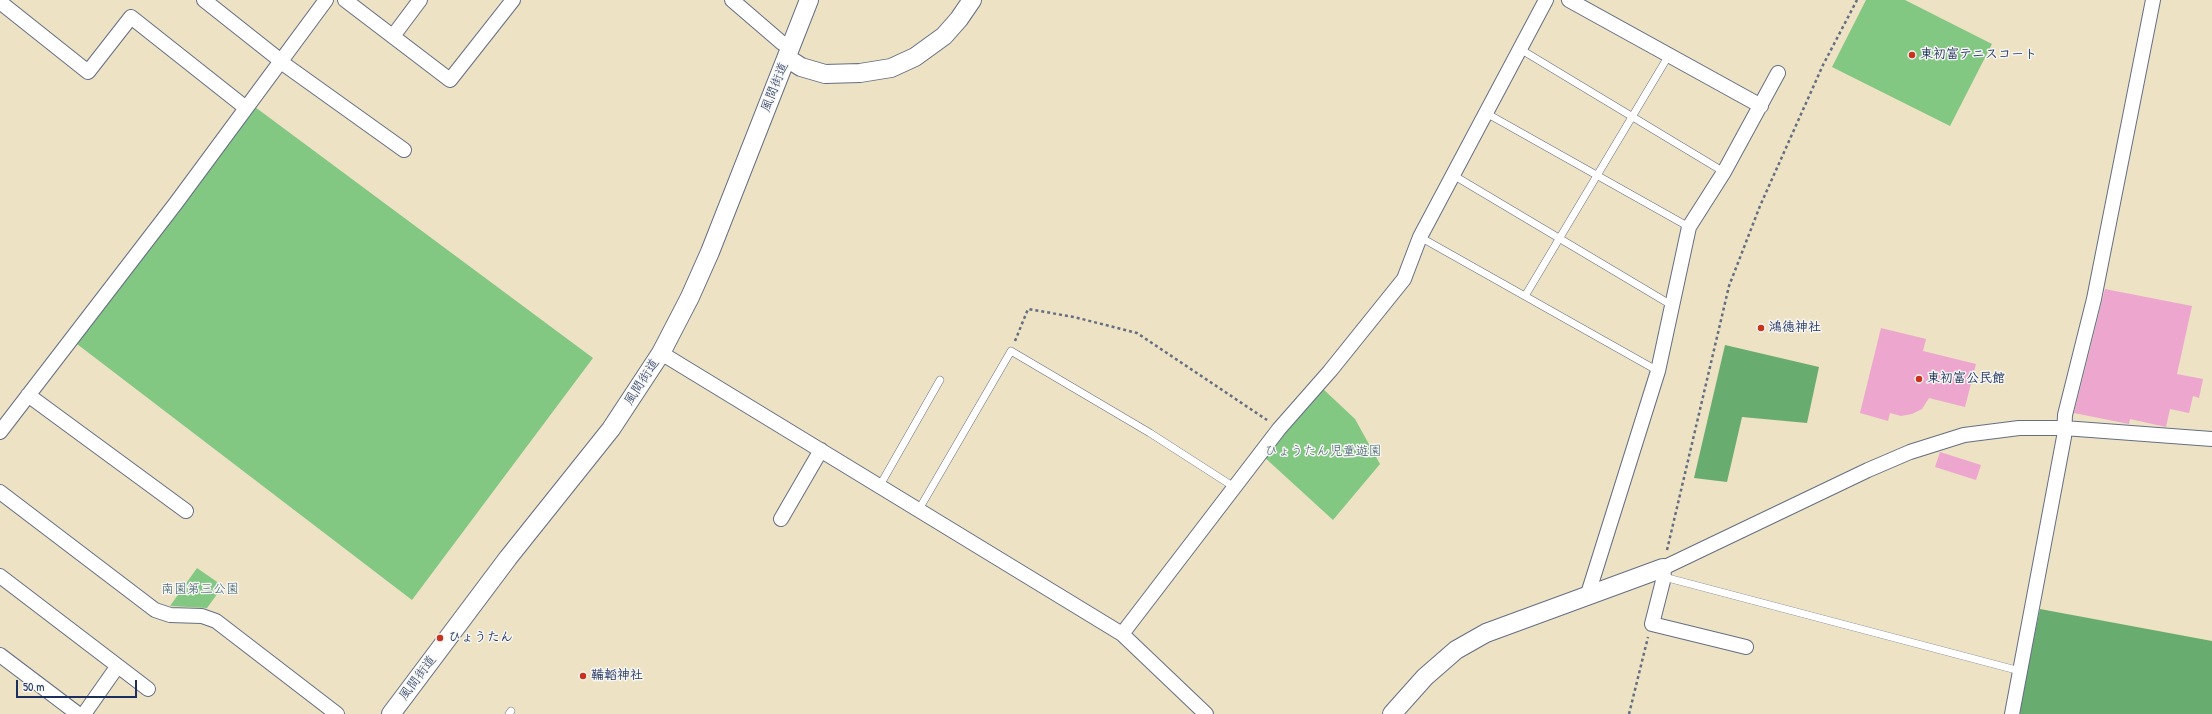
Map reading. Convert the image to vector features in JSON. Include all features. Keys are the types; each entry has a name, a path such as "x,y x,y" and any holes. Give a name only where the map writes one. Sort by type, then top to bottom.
{"street":[{"path":"204,0 281,62 404,150"},
{"path":"0,432 281,62 326,0"},
{"path":"345,0 450,80 513,0"},
{"path":"392,36 420,0"},
{"path":"732,0 782,43 801,67 825,74 860,73 891,68 915,57 944,36 959,19 972,0"},
{"name":"風間街道","path":"400,711 508,558 611,429 661,353 690,297 710,252 790,52 809,0"},
{"path":"1122,634 1279,428 1330,372 1404,279 1420,237 1546,0"},
{"path":"1569,0 1761,106"},
{"path":"2012,714 2063,445 2064,415 2094,299 2153,0"},
{"path":"0,2 88,72 131,17 246,108"},
{"path":"1587,597 1658,371 1689,227 1724,172 1778,72"},
{"path":"661,353 1122,634 1206,714"},
{"path":"28,395 186,511"},
{"path":"1392,714 1425,677 1456,650 1486,633 1587,597 1664,573 1910,452 1964,435 2019,428 2064,428 2212,439"},
{"path":"781,519 821,450"},
{"path":"0,492 156,610 170,615 202,616 216,621 337,714"},
{"path":"1664,573 1652,624 1746,646"},
{"path":"0,576 117,667 148,689"},
{"path":"0,655 78,714"},
{"path":"84,714 117,667"}],"lane":[{"path":"1520,50 1724,172"},
{"path":"1525,296 1669,55"},
{"path":"1486,113 1689,227"},
{"path":"1453,175 1673,306"},
{"path":"1420,237 1658,371"},
{"path":"918,511 1011,351 1150,433 1234,487"},
{"path":"879,487 940,380"},
{"path":"1664,573 2020,671"}],"path":[{"path":"1664,573 1729,286 1763,199 1824,65 1857,0"},
{"path":"1011,351 1028,308 1074,317 1137,333 1279,428"},
{"path":"1629,714 1652,624"}],"green space":[{"name":"東初富テニスコート","path":"1866,0 1905,0 1992,44 1950,126 1832,67"},
{"path":"255,107 593,358 412,600 77,344"},
{"path":"1725,345 1819,367 1807,423 1742,417 1727,482 1694,478"},
{"name":"ひょうたん児童遊園","path":"1321,387 1355,419 1380,464 1333,520 1263,456"},
{"name":"南園第三公園","path":"197,568 223,586 207,608 170,606"},
{"path":"2040,609 2212,641 2212,714 2018,714"}],"building":[{"path":"2105,289 2192,306 2177,374 2203,379 2199,398 2193,396 2189,413 2170,409 2166,427 2130,419 2129,424 2074,413"},
{"path":"1881,328 1926,339 1923,351 1976,364 1965,407 1929,398 1922,409 1912,414 1901,416 1890,413 1888,421 1860,413"},
{"path":"1940,452 1981,465 1976,480 1935,467"}],"place":[{"name":"東初富テニスコート","path":"1912,55"},
{"name":"鴻徳神社","path":"1761,328"},
{"name":"東初富公民館","path":"1919,379"},
{"name":"ひょうたん","path":"440,638"},
{"name":"鞴韜神社","path":"583,676"}]}
